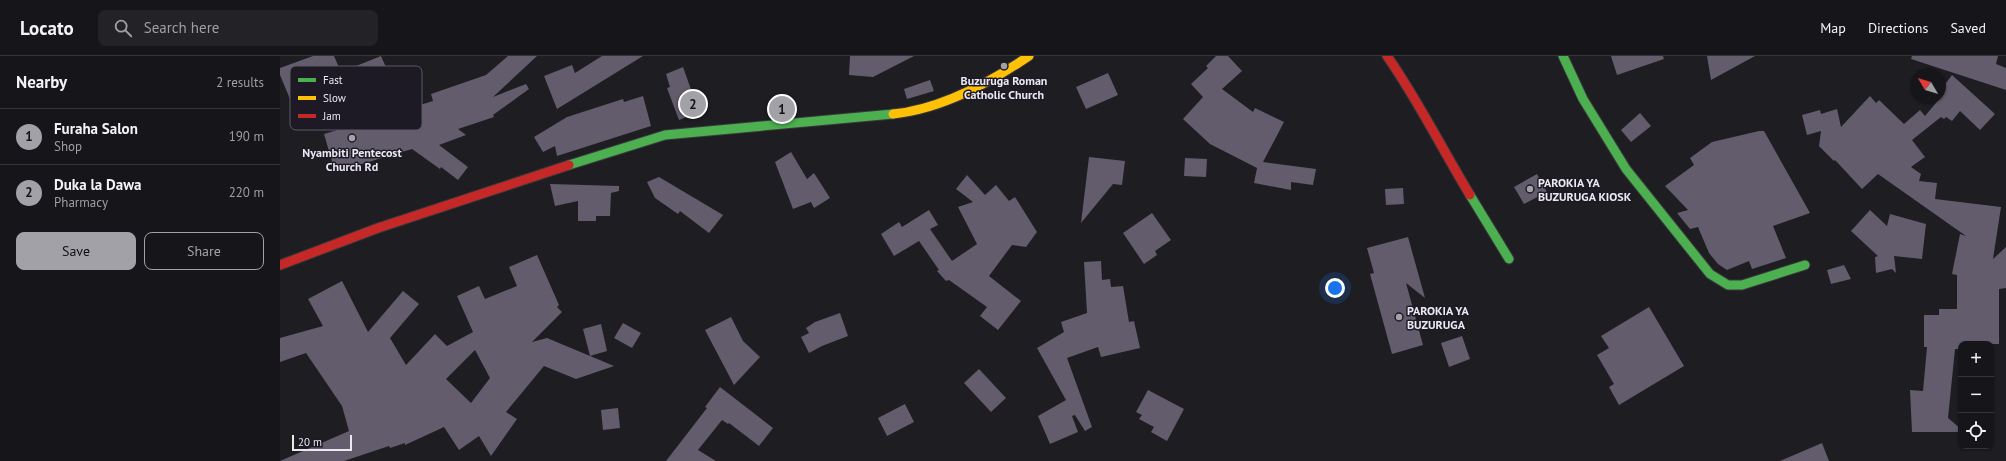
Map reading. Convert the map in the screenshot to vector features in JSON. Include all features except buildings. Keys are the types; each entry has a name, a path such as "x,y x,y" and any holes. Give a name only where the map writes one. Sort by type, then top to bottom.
{"street":[{"path":"280,265 378,228 501,186 666,135 903,113 926,108 966,91 1015,66 1029,56"},
{"path":"1387,56 1408,86 1446,156 1509,259"},
{"path":"1563,56 1583,99 1626,169 1710,274 1728,285 1742,285 1804,265"}],"traffic: fast":[{"path":"1563,56 1583,99 1626,169 1710,274 1728,285 1742,285 1805,265"},
{"path":"569,165 665,135 893,114"},
{"path":"1470,195 1509,259"}],"traffic: slow":[{"path":"893,114 929,107 947,101 998,76 1029,56"}],"traffic: jam":[{"path":"1387,56 1420,107 1470,195"},
{"path":"280,265 378,228 569,165"}],"place":[{"name":"Buzuruga Roman Catholic Church","path":"1004,66"},
{"name":"Duka la Dawa","path":"693,104"},
{"name":"Furaha Salon","path":"782,109"},
{"name":"Nyambiti Pentecost Church Rd","path":"352,138"},
{"name":"PAROKIA YA BUZURUGA KIOSK","path":"1530,189"},
{"name":"PAROKIA YA BUZURUGA","path":"1399,317"}]}
